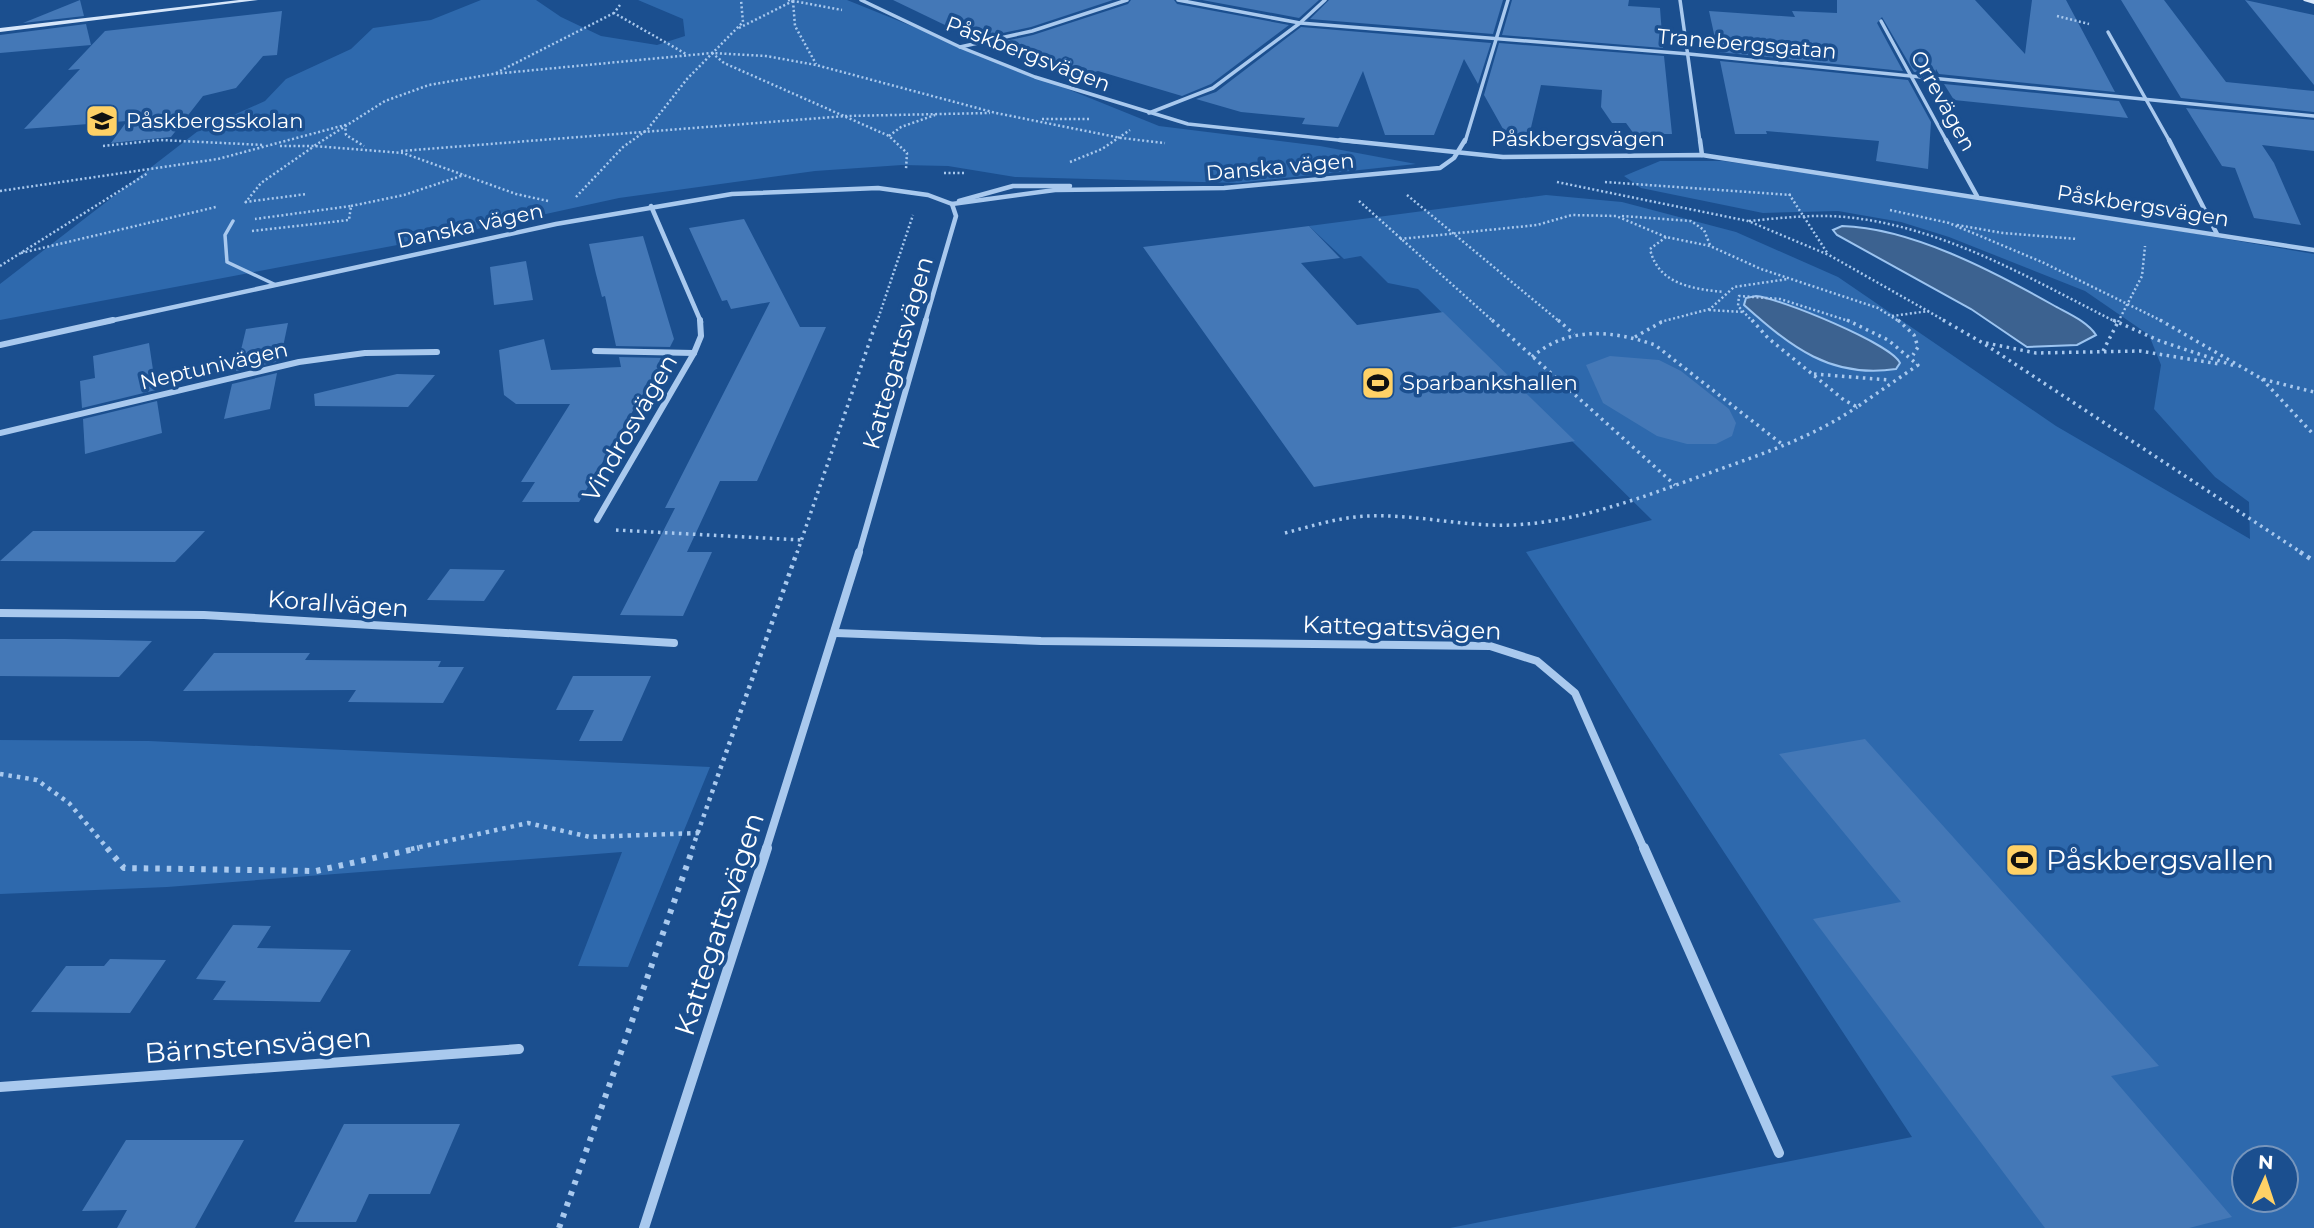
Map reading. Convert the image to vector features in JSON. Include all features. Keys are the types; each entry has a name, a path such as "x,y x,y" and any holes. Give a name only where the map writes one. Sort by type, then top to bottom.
{"street":[{"path":"0,30 255,0"},
{"name":"Påskbergsvägen","path":"860,0 960,47 1072,90 1149,113 1222,130 1457,153 1558,158 1702,155 2314,250"},
{"path":"960,47 1053,24 1127,0"},
{"name":"Tranebergsgatan","path":"1178,0 1300,23 1689,54 2314,116"},
{"path":"1149,113 1213,88 1300,23 1325,0"},
{"path":"1457,153 1465,139 1508,0"},
{"path":"1680,0 1702,155"},
{"path":"2306,0 2314,2"},
{"name":"Orrevägen","path":"1881,20 1977,196"},
{"path":"2108,32 2217,234"},
{"name":"Danska vägen","path":"0,345 652,206 766,191 895,190 928,195 951,204 1055,190 1224,188 1430,170 1447,165 1457,153"},
{"name":"Danska vägen","path":"951,204 972,194 1017,186 1059,185 1098,189"},
{"name":"Kattegattsvägen","path":"644,1228 836,633 957,216 951,204"},
{"name":"Vindrosvägen","path":"597,520 694,353 701,336 701,323 652,206"},
{"name":"Vindrosvägen","path":"596,351 694,353"},
{"name":"Neptunivägen","path":"0,433 299,362 365,353 438,352"},
{"name":"Korallvägen","path":"0,613 204,615 674,643"},
{"name":"Kattegattsvägen","path":"836,633 1041,641 1490,646 1527,655 1553,668 1575,694 1779,1153"},
{"name":"Bärnstensvägen","path":"0,1087 519,1049"}],"lane":[{"path":"233,221 225,234 227,262 276,285"}],"path":[{"path":"583,200 569,202 624,147 647,130 712,52 743,22 741,0"},
{"path":"737,29 793,1"},
{"path":"793,1 791,10 795,29 816,65"},
{"path":"493,74 614,13 620,5"},
{"path":"614,13 686,54"},
{"path":"2057,16 2077,23 2102,25 2108,32"},
{"path":"559,1228 914,216 908,210 887,201 906,172 907,153 889,136 724,63 712,52"},
{"path":"233,221 261,183 385,101 429,85 493,74 686,54 712,52 766,56 816,65 996,113 1121,138 1172,144"},
{"path":"889,136 901,127 955,108 957,102"},
{"path":"397,152 846,116 996,113"},
{"path":"1030,118 1094,119"},
{"path":"0,191 152,171 272,145 345,125"},
{"path":"345,125 345,135 354,143 371,148"},
{"path":"1061,164 1121,138 1132,128"},
{"path":"103,146 160,141 371,148 397,152 543,200 556,201"},
{"path":"0,266 116,190 152,171"},
{"path":"233,221 351,206 404,195 464,175"},
{"path":"1584,181 1556,181 1748,221 1829,255 1983,343 2314,561"},
{"path":"1598,181 1800,196"},
{"path":"1403,192 1574,334"},
{"path":"233,204 307,194"},
{"path":"1791,195 1801,216 1829,255"},
{"path":"1359,201 1675,485"},
{"path":"21,253 220,206"},
{"path":"225,234 349,220 351,206"},
{"path":"1884,209 1949,223 2042,262 2194,337 2262,379 2314,392"},
{"path":"1400,239 1537,225 1572,215 1673,218 1697,223 1704,228 1710,246"},
{"path":"1616,216 1666,237 1710,246 1789,278 1853,297 1891,316 1913,335 1918,347 1913,355"},
{"path":"1748,221 1801,216 1875,221 1940,240 2021,273 2158,341 2241,368"},
{"path":"1666,237 1650,249 1651,262 1661,275 1683,285 1724,292"},
{"path":"2103,351 2142,276 2144,239"},
{"path":"1709,310 1719,302 1724,292 1735,286 1789,278"},
{"path":"1284,533 1345,519 1376,516 1481,526 1530,524 1582,515 1675,485 1821,429 1858,407 1891,380 1918,365 1913,355 1889,340 1826,312 1765,294 1739,296 1738,306 1768,338 1858,407"},
{"path":"1635,337 1661,320 1685,312 1709,310 1743,313"},
{"path":"1891,316 1930,311"},
{"path":"1532,357 1555,339 1574,334 1635,337 1654,345 1783,445"},
{"path":"1983,343 2036,353 2085,355 2103,351 2140,351 2241,368"},
{"path":"1813,374 1891,380"},
{"path":"2262,379 2314,435"},
{"path":"597,520 617,531 802,540"},
{"path":"0,774 37,780 69,803 124,868 316,871 528,823 590,837 699,833"}],"shaded area":[{"path":"481,0 536,0 561,17 601,36 657,45 685,36 683,19 638,0 847,0 1159,126 1320,146 1416,164 1238,183 1015,177 948,166 902,165 815,171 619,198 445,236 0,320 0,284 198,131 265,101 286,79 351,49 373,28 431,20"},
{"name":"Påskbergsvallen","path":"1660,161 1723,161 1986,198 2314,254 2314,1228 1450,1228 1912,1137 1526,552 1652,520 1418,289 1388,283 1361,256 1344,259 1309,226 1546,195 1622,202 1736,232 1838,277 2056,426 2250,539 2249,502 2215,477 2154,409 2161,365 2149,335 2085,291 1949,237 1901,222 1838,211 1763,213 1641,188 1624,176"},
{"path":"1842,226 1896,234 1951,254 2070,314 2096,335 2077,345 2027,347 1971,309 1837,235 1833,230"},
{"path":"1756,296 1810,313 1857,334 1892,355 1900,363 1896,369 1873,371 1851,369 1813,356 1778,334 1744,305 1746,298"},
{"path":"0,740 149,741 710,767 628,967 578,966 622,852 167,887 0,894"}],"building":[{"path":"80,0 84,16 23,23"},
{"path":"893,0 1113,0 1031,27 974,39"},
{"path":"1131,0 1174,0 1177,4 1289,25 1211,84 1182,96 1098,71 1074,78 987,45 1033,35 1128,4"},
{"path":"1202,0 1319,0 1299,18"},
{"path":"1329,0 1503,0 1493,34 1310,19"},
{"path":"1512,0 1629,0 1628,6 1660,8 1663,48 1502,35"},
{"path":"1837,0 1975,0 2025,54 2032,0 2066,0 2115,92 1939,74 1936,69 1935,74 1914,72 1882,17 1877,23 1903,71 1718,52 1709,11 1795,17 1792,11 1837,13"},
{"path":"2121,0 2164,0 2226,82 2314,91 2314,112 2181,98"},
{"path":"2245,0 2314,15 2314,85"},
{"path":"282,11 277,55 263,56 236,88 203,96 171,137 111,143 127,121 24,129 80,69 68,70 105,31"},
{"path":"86,24 91,45 0,53 0,35"},
{"path":"1301,27 1491,43 1478,84 1464,59 1434,135 1385,135 1363,71 1338,127 1302,124 1305,118 1241,112 1196,99 1216,92"},
{"path":"1499,43 1664,56 1672,134 1634,134 1626,123 1612,123 1601,107 1602,90 1541,85 1529,136 1507,136 1484,95"},
{"path":"1720,61 1908,80 1931,122 1928,169 1876,161 1879,141 1766,131 1767,134 1735,134"},
{"path":"1944,84 2119,101 2128,118 1954,100"},
{"path":"2186,108 2314,120 2314,151 2262,145 2274,163 2301,225 2254,218 2235,168 2222,166"},
{"path":"744,219 800,327 826,327 757,481 720,481 687,552 712,552 683,616 620,615 675,508 665,508 770,302 731,309 727,300 722,301 689,228"},
{"name":"Sparbankshallen","path":"1309,226 1340,258 1301,263 1357,325 1443,312 1575,441 1314,487 1143,247"},
{"path":"643,236 674,339 670,347 616,346 605,296 602,297 596,274 589,244"},
{"path":"526,261 533,300 494,305 490,267"},
{"path":"288,323 280,361 236,371 246,329"},
{"path":"544,339 551,370 621,367 619,357 664,358 579,502 522,502 535,482 521,482 570,404 516,404 504,395 499,350"},
{"path":"149,343 156,390 82,408 80,381 95,378 93,356"},
{"path":"1610,356 1659,360 1681,371 1729,409 1736,423 1732,436 1716,444 1687,444 1657,436 1603,403 1586,365"},
{"path":"277,373 270,409 224,419 232,384"},
{"path":"397,374 435,375 408,407 315,406 314,394"},
{"path":"157,401 162,433 85,454 83,419"},
{"path":"33,531 205,531 175,562 0,561"},
{"path":"450,569 505,570 484,601 427,600"},
{"path":"0,639 152,641 119,677 0,676"},
{"path":"214,653 310,653 305,660 441,661 438,667 464,667 443,703 348,702 356,690 183,691"},
{"path":"573,676 651,676 622,741 579,741 594,710 556,710"},
{"path":"1865,739 2159,1066 2111,1076 2232,1217 2189,1228 2045,1228 1813,919 1901,902 1779,754"},
{"path":"233,925 271,926 257,948 351,950 320,1002 213,1000 226,981 196,979"},
{"path":"110,959 166,960 130,1013 31,1012 66,966 104,966"},
{"path":"344,1124 460,1124 430,1194 369,1194 356,1222 294,1222"},
{"path":"126,1140 244,1140 195,1228 117,1228 127,1210 82,1211"}],"place":[{"name":"Påskbergsskolan","path":"102,121"},
{"name":"Sparbankshallen","path":"1378,383"},
{"name":"Påskbergsvallen","path":"2022,860"}]}
